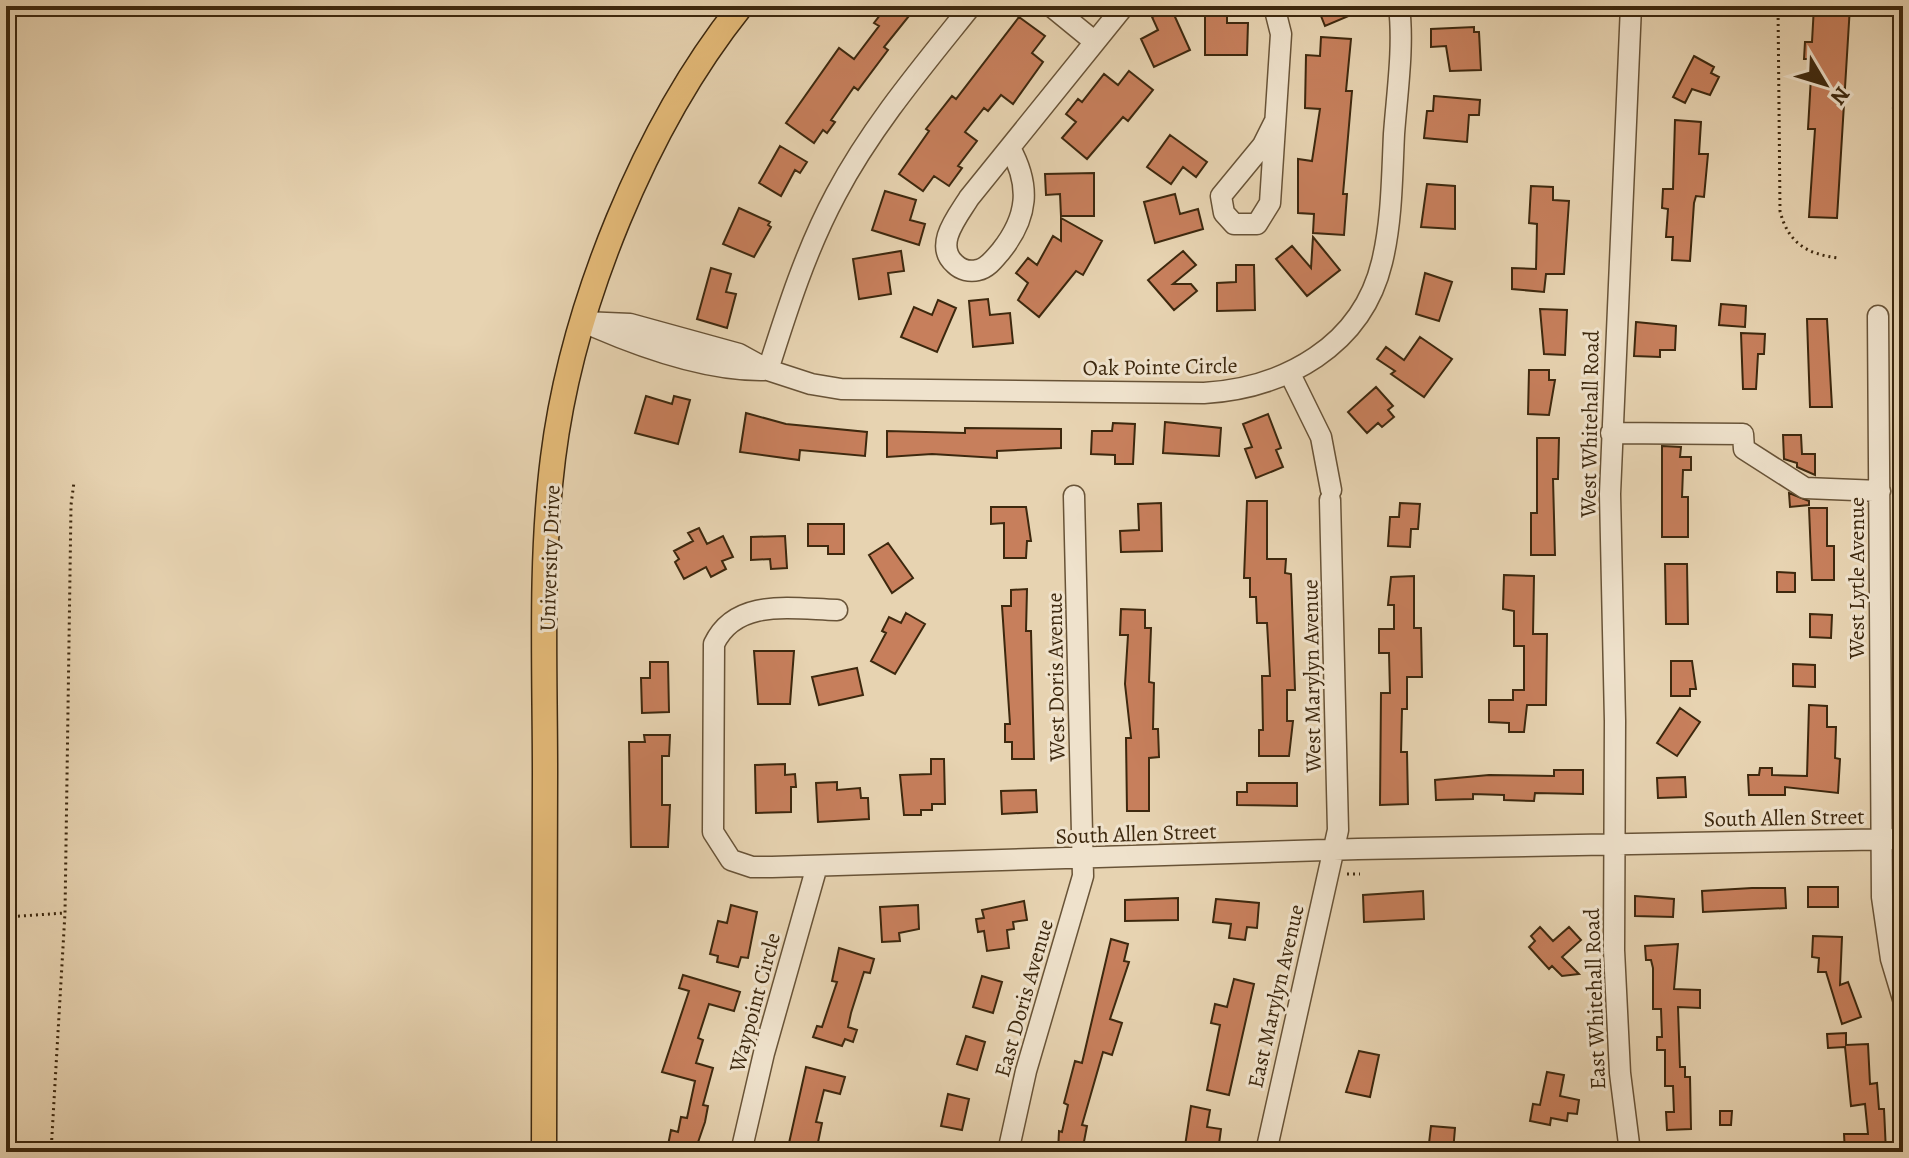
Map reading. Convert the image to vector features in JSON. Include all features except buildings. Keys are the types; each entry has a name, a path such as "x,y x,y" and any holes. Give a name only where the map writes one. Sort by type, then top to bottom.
{"main road":[{"name":"University Drive","path":"544,1152 546,569 553,459 583,322 623,208 686,84 741,6"}],"street":[{"path":"768,370 800,273 835,194 879,124 971,6"},
{"path":"1051,6 1095,42"},
{"path":"1010,148 1025,183 1021,218 1010,239 988,265 976,271 964,270 950,258 948,232 969,198 1124,6"},
{"path":"1274,6 1281,34 1268,212 1252,226 1234,224 1224,213 1221,196 1263,145 1274,123"},
{"name":"Oak Pointe Circle","path":"583,322 630,324 739,354 768,370 811,384 869,390 1204,393 1264,385 1290,374 1324,352 1347,330 1377,279 1385,242 1393,152 1399,6"},
{"name":"West Whitehall Road","path":"1613,844 1615,721 1611,433 1631,6"},
{"name":"West Lytle Avenue","path":"1878,316 1880,491 1893,839 1885,929 1903,999"},
{"name":"West Marylyn Avenue","path":"1290,374 1321,437 1330,495 1338,830 1333,850"},
{"path":"1611,433 1743,434 1744,449 1805,488 1880,491"},
{"name":"West Doris Avenue","path":"1074,496 1083,858"},
{"name":"South Allen Street","path":"837,610 779,609 740,614 719,635 712,657 712,817 718,844 731,860 752,867 817,866 1333,850 1893,839"},
{"name":"East Whitehall Road","path":"1613,844 1620,1073 1630,1152"},
{"name":"East Marylyn Avenue","path":"1266,1152 1333,850"},
{"name":"East Doris Avenue","path":"1008,1152 1026,1071 1083,876 1083,858"},
{"name":"Waypoint Circle","path":"741,1152 764,1053 817,866"}],"path":[{"path":"1778,6 1780,211 1783,225 1810,253 1838,258"},
{"path":"1892,107 1903,108"},
{"path":"51,1152 65,913 74,482"},
{"path":"1347,874 1360,874"},
{"path":"6,917 65,913"}]}
